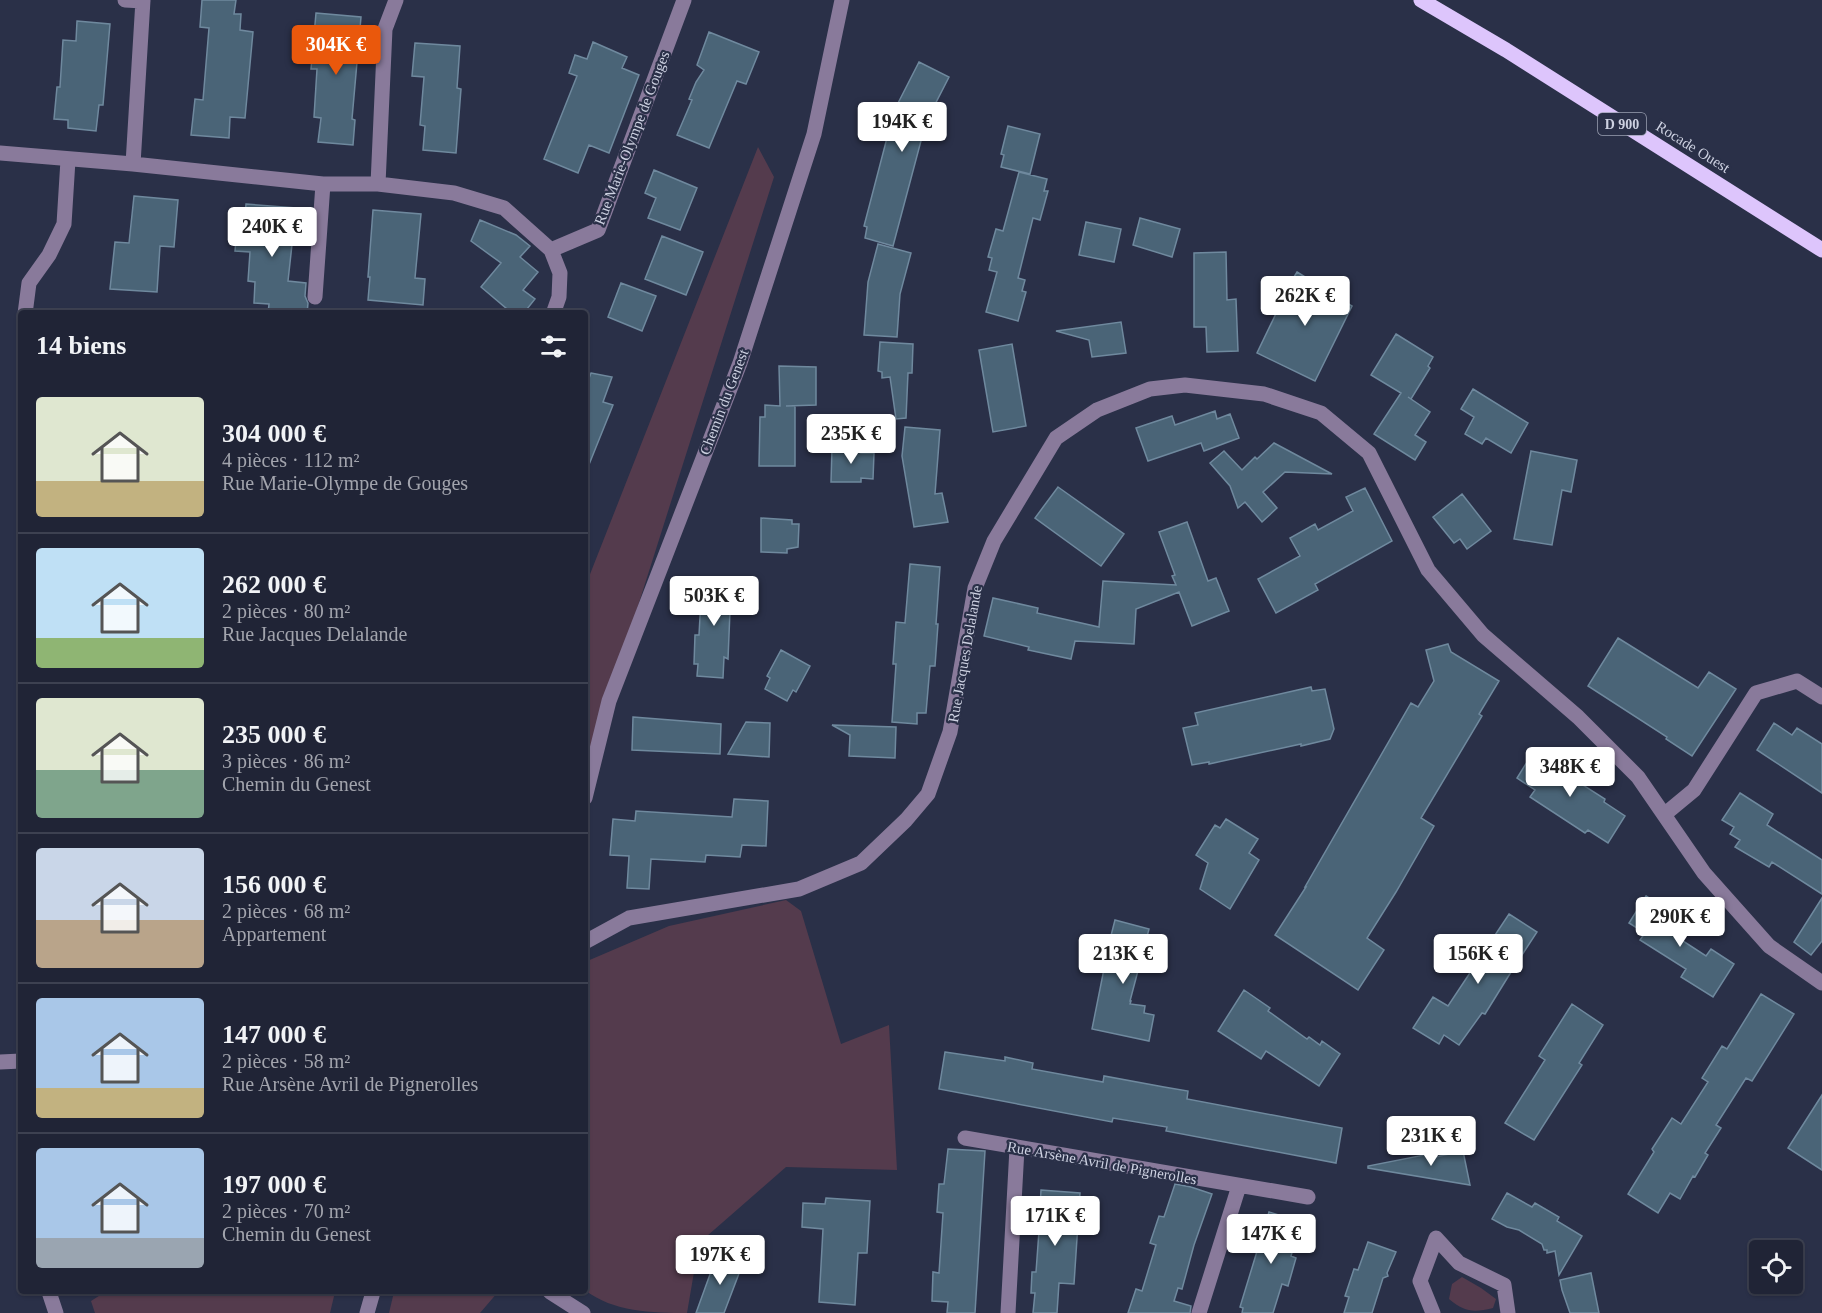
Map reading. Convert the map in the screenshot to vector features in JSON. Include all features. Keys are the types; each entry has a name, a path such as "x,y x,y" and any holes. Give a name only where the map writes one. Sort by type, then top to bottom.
{"main road":[{"name":"Rocade Ouest","path":"1421,0 1516,56 1822,250"}],"street":[{"path":"125,0 143,1 134,164"},
{"path":"378,183 385,28 396,0"},
{"name":"Rue Marie-Olympe de Gouges","path":"551,250 598,230 684,0"},
{"name":"Chemin du Genest","path":"588,786 609,701 740,363 814,135 842,0"},
{"path":"0,153 134,164 323,184 378,183 454,193 504,208 551,250 560,273 560,297 555,310"},
{"path":"26,310 29,283 49,255 64,224 68,160"},
{"path":"315,297 323,184"},
{"name":"Rue Jacques Delalande","path":"588,940 629,918 800,889 861,863 899,828 928,794 950,732 975,588 994,540 1056,438 1097,410 1150,389 1185,385 1264,394 1321,413 1369,453 1428,570 1483,635 1578,717 1638,777 1704,873 1769,946 1822,983"},
{"path":"1665,814 1694,790 1756,693 1797,681 1822,697"},
{"path":"0,1062 18,1061"},
{"name":"Rue Arsène Avril de Pignerolles","path":"965,1138 1308,1197"},
{"path":"1008,1313 1017,1148"},
{"path":"1199,1313 1239,1186"},
{"path":"1433,1313 1420,1281 1436,1238 1459,1263 1504,1285 1508,1313"},
{"path":"50,1294 56,1313"},
{"path":"367,1313 372,1294"},
{"path":"553,1294 583,1313"}],"shaded area":[{"path":"758,147 774,177 588,764 588,579"},
{"path":"786,900 801,911 841,1044 889,1025 897,1170 786,1167 699,1243 687,1313 633,1310 608,1303 588,1292 588,961 669,926"},
{"path":"1462,1277 1496,1299 1493,1308 1480,1311 1470,1310 1460,1307 1449,1299 1452,1284"},
{"path":"102,1294 335,1294 330,1313 95,1313 91,1301"},
{"path":"394,1294 496,1294 480,1313 389,1313"}],"building":[{"path":"202,0 236,0 234,14 241,14 240,30 253,32 245,118 230,117 229,138 191,135 195,99 203,100 209,28 200,27"},
{"path":"316,13 361,17 352,119 355,120 353,145 318,142 321,118 314,117 317,69 311,69"},
{"path":"77,21 110,24 103,105 99,105 96,131 68,128 68,120 54,119 57,87 60,87 63,40 76,41"},
{"path":"709,32 759,52 746,84 737,81 709,148 677,135 692,100 689,99 696,82 704,70 697,65"},
{"path":"593,42 627,57 622,68 639,75 609,153 589,145 578,173 544,159 577,76 569,73 575,55 587,59"},
{"path":"415,43 460,46 457,88 461,89 456,153 423,150 425,126 420,125 424,77 412,76"},
{"path":"919,62 949,77 926,122 893,246 865,238 867,227 864,226 894,111"},
{"path":"1008,126 1040,134 1030,174 1001,167 1004,155 1001,154"},
{"path":"654,170 697,188 680,230 648,218 656,198 645,193"},
{"path":"1019,172 1047,179 1044,191 1048,191 1040,220 1033,218 1018,278 1025,280 1022,291 1026,292 1018,321 986,312 997,272 989,270 992,258 988,257 996,229 1003,231"},
{"path":"134,196 178,200 174,247 160,246 157,292 110,289 115,242 129,243"},
{"path":"246,204 296,208 288,281 306,283 307,310 268,310 269,304 254,303 255,282 248,281 250,252 235,251 237,228 244,229"},
{"path":"373,210 421,214 415,278 425,279 423,305 368,300"},
{"path":"1140,218 1180,229 1172,257 1133,245"},
{"path":"480,220 516,235 530,246 520,257 538,272 523,290 535,299 526,310 508,310 481,287 501,263 471,241"},
{"path":"1086,222 1121,229 1114,262 1079,255"},
{"path":"662,236 703,252 686,295 645,279"},
{"path":"878,244 911,253 900,294 897,337 864,335 868,282"},
{"path":"1226,252 1227,300 1236,299 1238,351 1207,352 1206,327 1194,327 1194,253"},
{"path":"1297,272 1352,306 1315,381 1257,353 1283,299 1281,298"},
{"path":"621,283 656,296 642,331 608,317"},
{"path":"1121,322 1126,353 1092,357 1089,340 1056,331"},
{"path":"1396,334 1433,357 1428,366 1430,368 1411,399 1408,397 1430,412 1415,435 1426,442 1415,460 1374,434 1401,393 1371,375"},
{"path":"880,342 913,344 912,373 908,373 906,418 896,419 890,377 882,378 882,372 878,371"},
{"path":"1012,344 1026,426 993,432 979,350"},
{"path":"779,366 816,367 816,405 786,406 795,406 795,466 759,466 760,417 765,417 765,405 780,406"},
{"path":"591,373 612,377 603,402 613,405 588,467 588,381"},
{"path":"1473,389 1528,423 1511,453 1486,438 1482,444 1465,434 1474,417 1461,409"},
{"path":"1215,411 1217,419 1230,414 1239,438 1204,451 1201,443 1148,461 1136,428 1172,416 1175,425"},
{"path":"905,427 940,430 935,494 942,493 948,522 914,527 902,456"},
{"path":"1274,443 1332,474 1285,472 1263,492 1277,508 1262,522 1245,502 1238,508 1230,486 1210,463 1224,451 1242,470"},
{"path":"832,448 862,449 861,453 874,453 873,479 861,478 861,482 831,482"},
{"path":"1531,451 1577,460 1571,492 1562,490 1552,545 1514,539"},
{"path":"1058,487 1124,534 1101,566 1035,518"},
{"path":"1365,488 1392,541 1315,584 1318,590 1276,613 1258,579 1300,556 1290,538 1315,524 1318,530 1353,511 1346,497"},
{"path":"1462,494 1491,531 1467,549 1460,539 1454,543 1433,517"},
{"path":"761,518 792,520 792,524 799,524 798,547 787,549 787,553 761,552"},
{"path":"1187,522 1208,581 1216,578 1229,611 1192,626 1179,592 1136,609 1134,644 1075,641 1071,659 1028,650 1029,647 984,636 993,598 1038,608 1037,613 1099,627 1103,581 1176,585 1172,576 1175,575 1159,532"},
{"path":"910,564 940,567 935,666 930,666 926,713 917,713 917,724 892,722 896,622 905,623"},
{"path":"702,580 736,582 734,612 730,611 728,659 724,657 723,678 697,676 698,664 694,664 695,635 699,635"},
{"path":"1618,638 1698,688 1709,672 1736,689 1692,756 1666,739 1667,737 1588,686"},
{"path":"1448,644 1451,652 1499,681 1479,714 1482,716 1421,818 1434,826 1367,938 1384,950 1358,990 1275,935 1306,887 1411,703 1418,707 1434,681 1426,650"},
{"path":"781,650 810,666 796,692 793,690 787,701 765,689 770,678 767,676"},
{"path":"1311,687 1312,691 1325,689 1334,729 1330,739 1209,764 1209,762 1192,765 1183,728 1198,725 1195,713"},
{"path":"633,717 721,724 720,754 632,750"},
{"path":"746,722 770,723 769,757 728,754"},
{"path":"1774,723 1792,735 1797,728 1822,744 1822,793 1757,750"},
{"path":"832,725 896,727 895,758 849,756 850,735"},
{"path":"1534,751 1605,799 1604,802 1625,816 1608,843 1588,830 1585,833 1530,797 1535,790 1517,778"},
{"path":"1740,793 1773,814 1767,825 1822,860 1822,894 1772,862 1769,867 1735,847 1740,840 1730,834 1734,827 1722,820"},
{"path":"734,799 768,801 766,846 742,845 740,857 706,855 705,862 651,859 649,889 627,888 629,856 610,855 613,819 635,821 636,811 732,817"},
{"path":"1226,819 1258,839 1249,853 1259,860 1230,909 1200,889 1208,863 1196,855 1215,825 1220,828"},
{"path":"1646,896 1675,915 1666,930 1706,956 1711,949 1734,964 1713,997 1681,977 1686,969 1640,940 1645,933 1629,923"},
{"path":"1822,898 1822,941 1811,955 1794,942"},
{"path":"1509,914 1537,932 1485,1014 1482,1013 1459,1045 1444,1035 1439,1044 1413,1028 1433,997 1448,1006"},
{"path":"1115,920 1149,929 1130,1004 1145,1006 1144,1013 1154,1015 1149,1041 1092,1029 1104,963"},
{"path":"1244,990 1270,1008 1268,1011 1307,1039 1309,1037 1320,1045 1322,1041 1340,1054 1319,1086 1266,1051 1261,1059 1218,1031"},
{"path":"1761,994 1794,1014 1752,1081 1746,1078 1716,1125 1721,1128 1705,1153 1708,1155 1680,1199 1670,1193 1658,1213 1628,1194 1672,1118 1681,1124 1708,1082 1702,1078 1722,1046 1727,1049"},
{"path":"1572,1004 1603,1025 1579,1063 1582,1065 1534,1140 1505,1123 1545,1060 1539,1056"},
{"path":"945,1052 1005,1061 1005,1057 1033,1063 1032,1069 1103,1082 1104,1076 1188,1091 1187,1099 1342,1128 1336,1163 1166,1131 1167,1127 1113,1118 1112,1122 939,1089"},
{"path":"1822,1095 1822,1170 1788,1148"},
{"path":"948,1149 985,1151 975,1313 947,1313 948,1302 932,1301 933,1272 939,1273 943,1213 937,1212 939,1184 944,1184"},
{"path":"1463,1151 1470,1185 1368,1168 1368,1166 1434,1153 1435,1157"},
{"path":"1175,1184 1212,1194 1194,1245 1182,1289 1178,1288 1174,1301 1191,1306 1190,1313 1128,1313 1136,1289 1142,1291 1156,1245 1150,1243 1159,1216 1164,1217"},
{"path":"1041,1190 1080,1193 1074,1284 1059,1283 1057,1313 1033,1313 1035,1293 1031,1293 1032,1272 1036,1272 1039,1231 1035,1230 1036,1209 1040,1209"},
{"path":"1507,1193 1532,1207 1535,1203 1559,1217 1557,1221 1582,1236 1559,1275 1555,1251 1547,1253 1542,1244 1519,1230 1492,1219"},
{"path":"826,1198 870,1201 867,1253 858,1253 855,1305 819,1302 823,1229 802,1227 803,1203 825,1204"},
{"path":"1269,1212 1301,1222 1291,1256 1296,1258 1288,1286 1282,1284 1273,1313 1242,1313 1243,1308 1240,1307"},
{"path":"1368,1242 1396,1252 1387,1273 1388,1276 1383,1278 1372,1313 1344,1313 1349,1297 1345,1296 1354,1269 1358,1270"},
{"path":"717,1255 743,1263 724,1313 696,1313"},
{"path":"1591,1273 1599,1313 1570,1313 1560,1280"}]}
